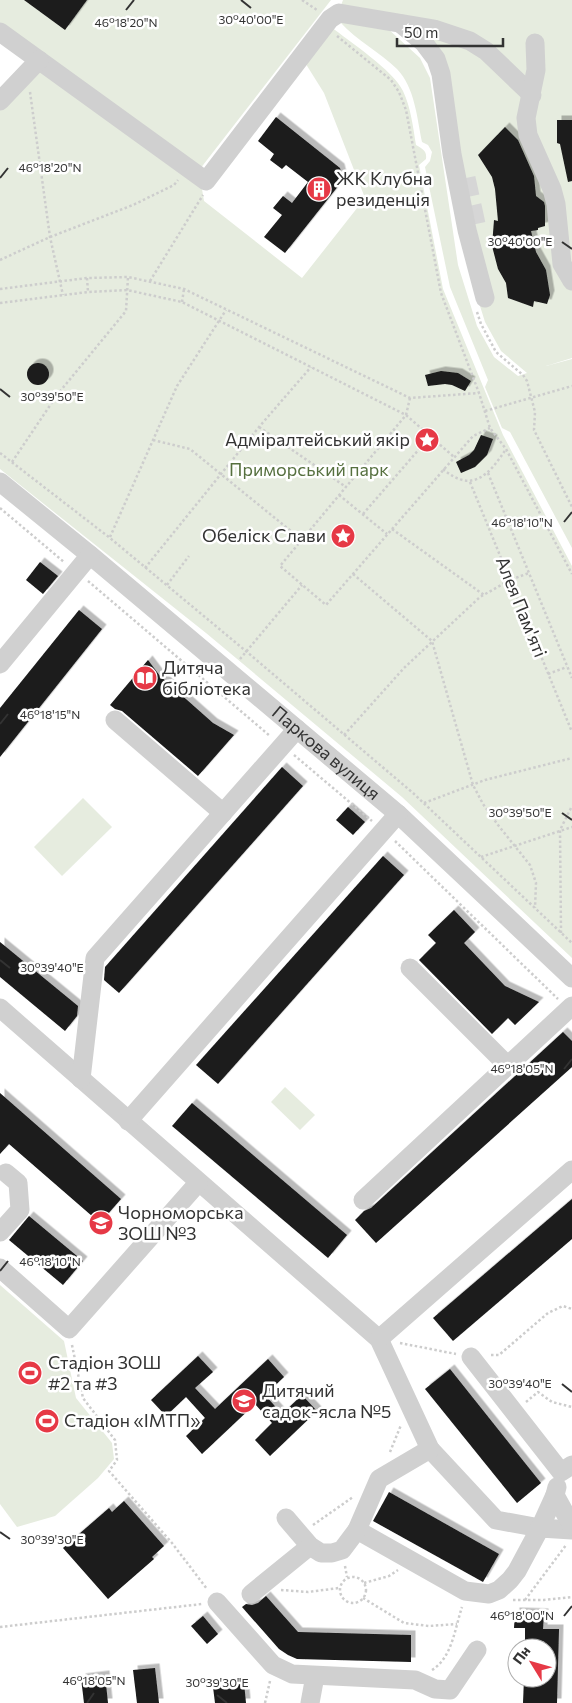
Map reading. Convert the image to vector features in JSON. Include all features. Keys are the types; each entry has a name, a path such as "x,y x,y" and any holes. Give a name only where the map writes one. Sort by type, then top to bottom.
{"street":[{"path":"0,32 33,66 206,181 330,19 343,13 451,34 470,41 486,51 532,95"},
{"path":"400,23 424,43 447,77 452,90 460,155"},
{"path":"535,43 536,70 526,118 528,134 552,189 556,204 562,264 572,281"},
{"path":"436,59 441,74 452,154 465,221 485,298"},
{"path":"0,101 33,66"},
{"name":"Паркова вулиця","path":"0,482 398,814 572,978"},
{"path":"0,664 90,556"},
{"path":"115,720 223,813"},
{"path":"82,1079 95,958 296,729"},
{"path":"128,1121 398,814"},
{"path":"410,968 508,1066"},
{"path":"363,1200 572,1006"},
{"path":"0,1008 379,1339 430,1448 496,1520 571,1532"},
{"path":"379,1339 572,1170"},
{"path":"0,1232 20,1210 18,1183 6,1173"},
{"path":"0,1268 69,1329 198,1182"},
{"path":"357,1530 465,1591 489,1594 500,1590 517,1571 540,1528 567,1469 514,1411 471,1357"},
{"path":"286,1518 305,1540 322,1553 342,1550 357,1530 379,1480 430,1448"},
{"path":"555,1495 571,1532"},
{"path":"255,1591 305,1540"},
{"path":"217,1602 274,1665 292,1674 415,1680 435,1689 450,1690 477,1650"},
{"path":"310,1703 315,1676"}],"path":[{"path":"330,19 334,32 391,80 399,92 406,110 441,293 479,393 490,428 506,449 572,574"},
{"path":"33,66 50,237 63,295"},
{"path":"0,260 50,237 133,205 158,193 174,184 188,168"},
{"path":"150,281 205,192 206,181"},
{"path":"0,289 87,278 128,277 150,281 184,289 410,398 479,393"},
{"path":"12,462 57,395 126,311 128,277"},
{"path":"87,278 88,292"},
{"path":"182,302 184,289"},
{"path":"0,303 88,292 127,290 182,302 406,415 454,457"},
{"path":"110,538 177,386 226,310"},
{"path":"145,568 259,427 311,368"},
{"path":"485,411 572,386"},
{"path":"410,398 406,415 280,566 326,605 473,436 490,428"},
{"path":"259,427 346,487"},
{"path":"421,447 426,432"},
{"path":"363,514 421,447 434,439"},
{"path":"153,440 190,450 302,540"},
{"path":"443,469 454,479 470,482 488,473 506,449"},
{"path":"0,453 110,538 424,803 572,943"},
{"name":"Алея Пам'яті","path":"488,473 572,678"},
{"name":"Алея Пам'яті","path":"470,482 572,732"},
{"path":"339,495 388,534"},
{"path":"392,529 484,595"},
{"path":"166,585 189,556"},
{"path":"344,735 404,668 484,595 510,580 529,573"},
{"path":"353,574 432,641 474,785 483,804 530,865 536,883 535,908"},
{"path":"215,689 302,585"},
{"path":"548,674 567,667"},
{"path":"424,803 485,780 572,758"},
{"path":"561,933 560,830 572,806"},
{"path":"481,857 572,827"},
{"path":"379,1339 471,1357 499,1355 548,1313 563,1306 572,1309"},
{"path":"69,1329 83,1398 115,1440 117,1460 109,1471 172,1543 217,1602"},
{"path":"514,1411 538,1392 552,1402 572,1407"},
{"path":"389,1455 410,1405"},
{"path":"305,1540 355,1496"},
{"path":"525,1600 560,1555 571,1532"},
{"path":"364,1583 389,1576 405,1566 410,1560"},
{"path":"354,1576 360,1578 364,1583 366,1590 364,1598 358,1602 351,1603 345,1601 340,1595 339,1588 347,1577 354,1576"},
{"path":"255,1591 308,1592 339,1588"},
{"path":"500,1590 499,1600 544,1600 572,1597"},
{"path":"364,1598 404,1623 429,1626 457,1624"},
{"path":"0,1628 217,1602"},
{"path":"415,1680 439,1666 453,1642 463,1604"},
{"path":"265,1703 274,1665"}],"green space":[{"path":"0,0 331,0 200,169 0,24"},
{"path":"343,0 572,0 572,358 546,366 572,359 572,548 510,432 502,428 485,387 488,380 450,287 425,167 430,161 432,152 428,145 422,142 412,94 397,69 340,22 386,27 420,58 430,78 458,265 477,326 494,357 518,376 527,373 501,351 485,322 466,261 435,68 391,16 340,8"},
{"name":"Приморський парк","path":"330,26 381,65 398,83 406,97 416,145 423,149 426,154 426,159 419,165 443,289 503,435 572,566 572,958 402,797 206,633 0,469 0,103 40,66 201,183 204,201 302,278 365,198 324,93 299,53"},
{"path":"83,798 112,827 62,876 34,847"},
{"path":"285,1087 315,1115 300,1130 271,1102"},
{"name":"Стадіон «ІМТП»","path":"0,1285 64,1341 76,1398 112,1443 114,1459 98,1478 55,1516 17,1527 0,1504"}],"building":[{"path":"24,0 87,0 65,30"},
{"name":"ЖК Клубна резиденція","path":"276,117 340,168 343,180 285,253 264,237 282,215 273,208 283,196 292,203 308,182 286,165 282,169 270,160 274,154 258,141"},
{"path":"557,120 572,120 572,181 568,182 560,144 557,143"},
{"path":"505,127 518,140 534,176 536,196 544,202 545,206 545,226 531,231 536,252 546,270 550,295 547,304 534,301 533,307 508,298 506,283 498,269 492,246 494,220 498,221 495,189 492,177 478,155"},
{"path":"38,363 46,366 49,374 46,382 38,385 30,382 27,374 30,366"},
{"path":"441,371 458,373 471,381 465,391 445,384 428,386 425,375"},
{"path":"481,435 493,439 487,455 475,467 461,473 456,462 474,450"},
{"path":"40,562 58,576 43,594 26,580"},
{"path":"79,610 102,629 0,757 0,708"},
{"path":"148,660 160,676 213,723 234,735 198,776 122,711 110,705"},
{"path":"282,767 303,786 119,993 104,980 105,967"},
{"path":"348,807 365,822 353,835 336,820"},
{"path":"383,856 404,875 218,1084 196,1065"},
{"path":"454,910 475,932 464,943 505,986 539,1002 515,1025 508,1018 492,1034 419,960 436,943 428,935"},
{"path":"0,942 78,1006 77,1016 65,1031 0,977"},
{"path":"563,1032 572,1041 572,1067 376,1243 355,1220 364,1211 371,1208"},
{"path":"0,1093 121,1199 100,1223 9,1144 0,1154"},
{"path":"192,1103 347,1235 328,1258 172,1126"},
{"path":"572,1199 572,1239 453,1341 433,1318"},
{"path":"29,1216 83,1261 63,1285 9,1240"},
{"path":"198,1356 213,1372 195,1388 215,1409 268,1359 284,1377 265,1395 282,1414 302,1395 317,1411 270,1456 255,1440 272,1423 255,1404 202,1454 186,1436 205,1418 186,1397 166,1416 151,1400"},
{"path":"450,1369 541,1483 517,1503 425,1389"},
{"path":"389,1492 499,1554 483,1582 373,1521"},
{"path":"124,1501 164,1546 152,1557 154,1559 108,1599 63,1548 109,1508 112,1512"},
{"path":"266,1596 298,1632 411,1635 411,1662 297,1659 288,1655 279,1649 242,1607 246,1604 258,1603"},
{"path":"515,1612 544,1613 543,1629 559,1629 557,1703 523,1703 524,1688 557,1688 557,1638 525,1638 525,1628 514,1628"},
{"path":"203,1616 218,1634 207,1644 191,1626"},
{"path":"155,1668 159,1703 137,1703 133,1670"},
{"path":"105,1675 108,1703 84,1703 81,1678"},
{"path":"244,1683 246,1703 215,1703 213,1687"}],"tunnel":[{"path":"466,178 476,224"}],"place":[{"name":"ЖК Клубна резиденція","path":"319,189"},
{"name":"Адміралтейський якір","path":"427,440"},
{"name":"Обеліск Cлави","path":"343,536"},
{"name":"Дитяча бібліотека","path":"145,678"},
{"name":"Чорноморська ЗОШ №3","path":"101,1223"},
{"name":"Стадіон ЗОШ #2 та #3","path":"30,1373"},
{"name":"Дитячий садок-ясла №5","path":"244,1401"},
{"name":"Стадіон «ІМТП»","path":"47,1421"}]}
